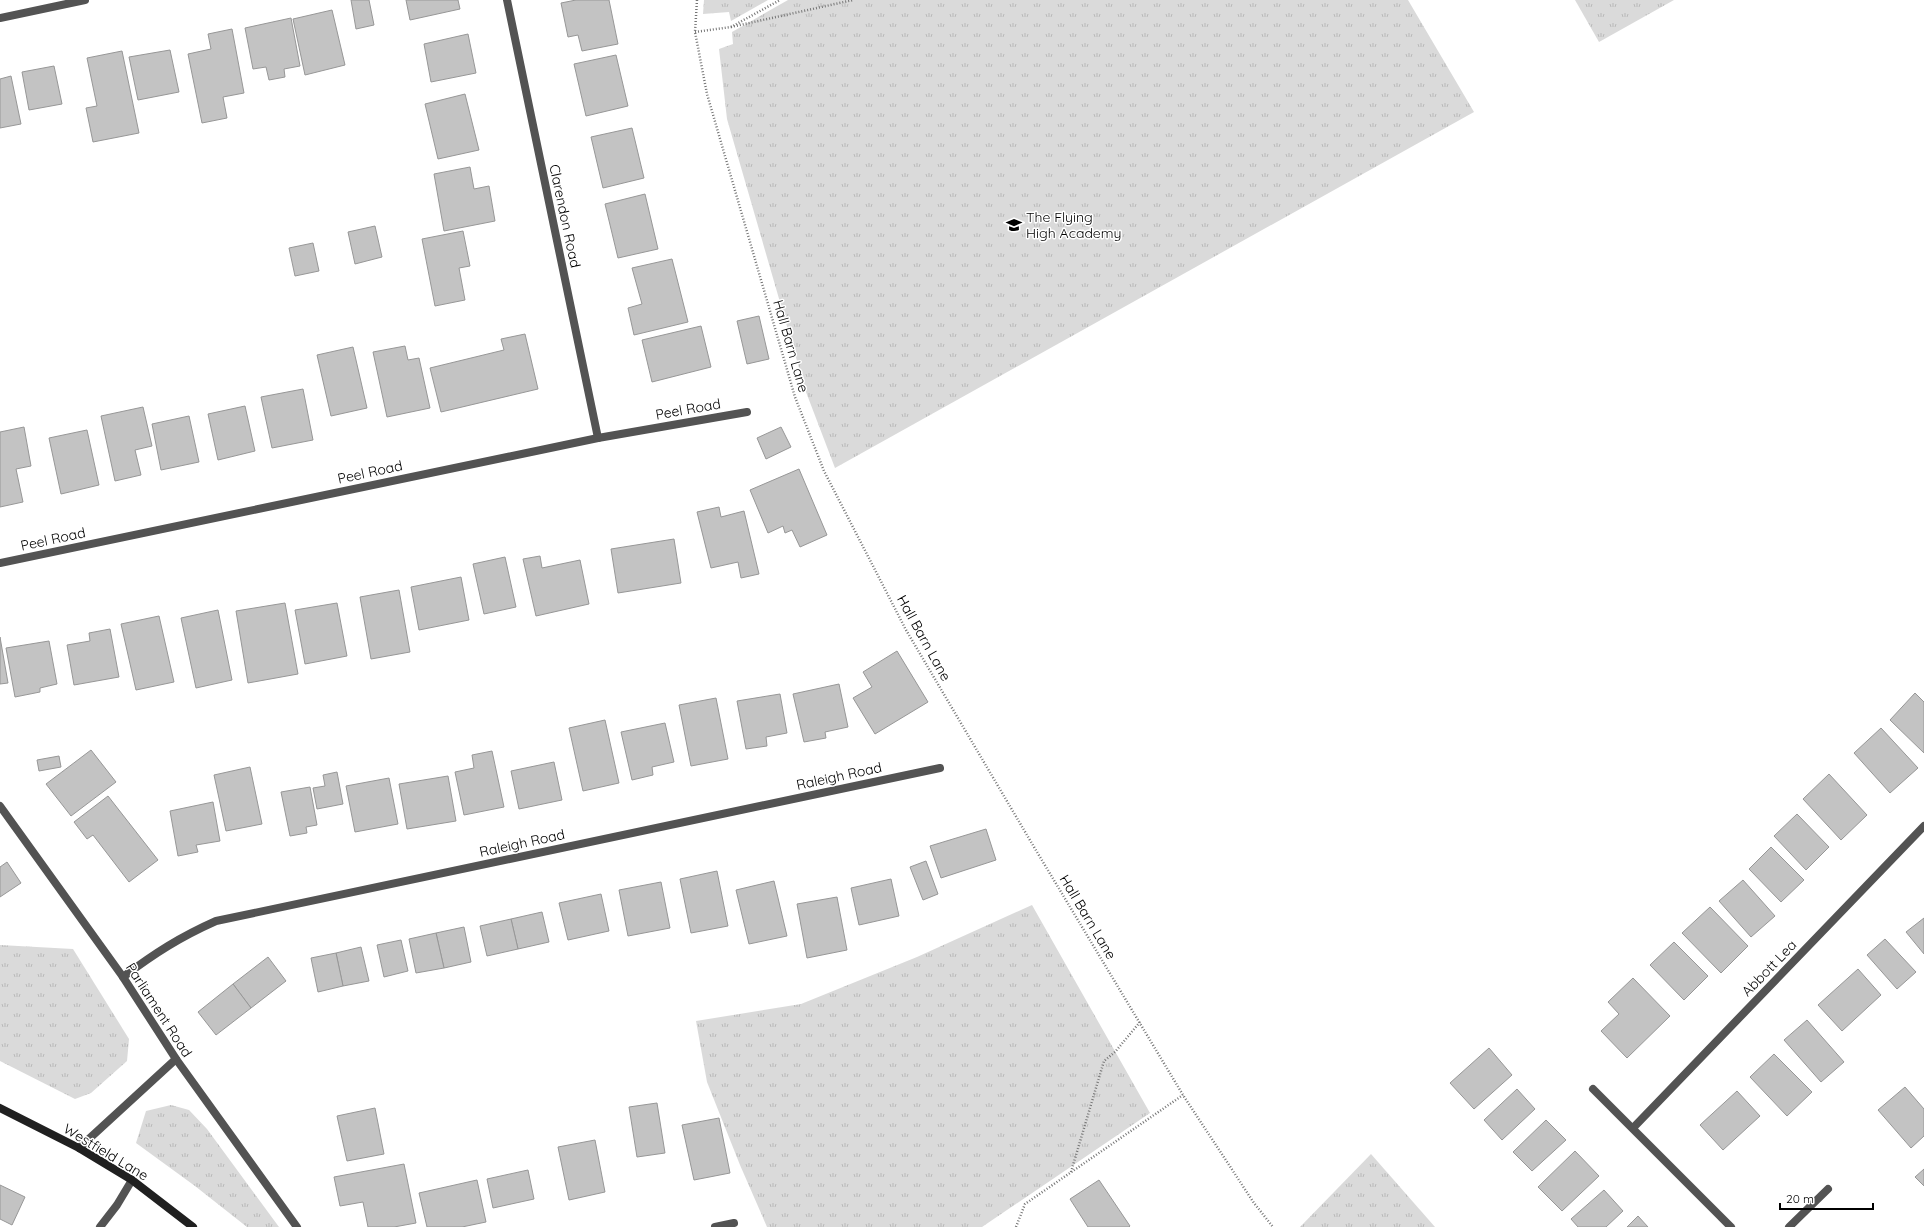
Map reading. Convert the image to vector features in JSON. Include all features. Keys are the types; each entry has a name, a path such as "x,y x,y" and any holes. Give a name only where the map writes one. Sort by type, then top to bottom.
{"street":[{"path":"0,18 85,0"},
{"name":"Clarendon Road","path":"506,0 598,438"},
{"name":"Peel Road","path":"0,564 598,438 746,412"},
{"name":"Raleigh Road","path":"123,977 158,951 191,932 216,921 940,768"},
{"name":"Parliament Road","path":"0,806 123,977 176,1059 297,1227"},
{"name":"Abbott Lea","path":"1632,1128 1924,826"},
{"path":"79,1148 176,1059"},
{"path":"1593,1089 1731,1227"},
{"name":"Westfield Lane","path":"0,1108 79,1148 132,1180 193,1227"},
{"path":"100,1227 117,1205 132,1180"},
{"path":"1789,1227 1828,1189"},
{"path":"715,1227 734,1223"}],"path":[{"name":"Hall Barn Lane","path":"697,0 695,32 707,94 795,397 824,471 906,630 1034,847 1183,1095 1254,1203 1273,1227"},
{"path":"731,27 780,0"},
{"path":"695,32 731,27 853,0"},
{"path":"1071,1172 1104,1061 1115,1052 1140,1022"},
{"path":"1016,1227 1024,1204 1183,1095"}],"green space":[{"path":"704,0 768,0 731,21 729,12 703,14"},
{"name":"The Flying High Academy","path":"788,0 1408,0 1474,112 835,468 806,392 727,119 719,49 733,44 732,32"},
{"path":"1575,0 1674,0 1599,42"},
{"path":"1032,905 1150,1113 982,1227 767,1227 740,1165 707,1082 696,1021 801,1004 917,957"},
{"path":"0,945 73,949 129,1039 127,1061 91,1093 75,1099 0,1061"},
{"path":"171,1105 189,1110 207,1129 279,1227 247,1227 195,1186 136,1143 146,1111"},
{"path":"1371,1154 1435,1227 1300,1227"}],"building":[{"path":"351,0 369,0 374,25 356,29"},
{"path":"406,0 458,0 460,9 410,20"},
{"path":"576,0 609,0 618,44 582,51 578,35 568,37 561,3"},
{"path":"332,10 345,65 305,75 293,19"},
{"path":"291,18 300,66 284,69 285,77 269,80 266,67 253,69 245,28"},
{"path":"232,29 244,93 223,97 227,118 202,123 188,54 211,49 208,34"},
{"path":"468,34 476,73 431,82 424,44"},
{"path":"170,50 179,92 138,100 129,57"},
{"path":"122,51 139,133 93,142 86,108 97,106 87,58"},
{"path":"616,55 628,106 586,116 574,64"},
{"path":"54,66 62,104 29,110 22,72"},
{"path":"11,76 21,124 0,128 0,79"},
{"path":"465,94 479,150 438,159 425,104"},
{"path":"632,128 644,178 603,188 591,137"},
{"path":"470,167 474,189 489,186 495,221 444,231 434,174"},
{"path":"645,194 658,249 618,258 605,204"},
{"path":"375,226 382,257 355,264 348,232"},
{"path":"463,231 470,266 459,268 465,300 435,306 422,239"},
{"path":"313,243 319,271 295,276 289,248"},
{"path":"672,259 688,322 634,335 628,308 642,304 632,268"},
{"path":"759,316 769,359 747,364 737,321"},
{"path":"701,326 711,367 652,382 642,340"},
{"path":"525,334 538,389 441,412 430,368 504,350 501,339"},
{"path":"405,346 408,360 419,358 430,408 387,417 373,352"},
{"path":"353,347 367,408 331,416 317,355"},
{"path":"303,389 313,440 272,448 261,397"},
{"path":"245,406 255,451 218,460 208,414"},
{"path":"143,407 152,446 135,450 141,475 115,481 101,416"},
{"path":"189,416 199,462 161,470 152,424"},
{"path":"24,427 31,466 16,469 23,502 0,507 0,432"},
{"path":"781,427 791,447 766,459 757,438"},
{"path":"87,430 99,485 61,494 49,438"},
{"path":"799,469 827,535 800,547 792,530 785,533 783,526 768,533 750,490"},
{"path":"719,507 721,517 744,511 759,574 741,578 738,562 711,568 697,512"},
{"path":"674,539 681,583 618,593 611,549"},
{"path":"540,556 542,568 580,560 589,604 536,616 523,559"},
{"path":"505,557 516,607 484,614 473,564"},
{"path":"461,577 469,620 419,630 411,587"},
{"path":"399,590 410,652 371,659 360,597"},
{"path":"285,603 298,674 248,683 236,611"},
{"path":"337,603 347,656 305,664 295,610"},
{"path":"218,610 232,680 196,688 181,618"},
{"path":"159,616 174,682 136,690 121,624"},
{"path":"110,629 119,677 74,685 67,645 90,641 89,633"},
{"path":"0,637 8,683 0,684"},
{"path":"49,641 57,684 40,688 40,692 15,697 6,648"},
{"path":"897,651 928,702 875,734 853,698 872,687 863,672"},
{"path":"839,684 848,727 825,732 826,738 804,742 793,694"},
{"path":"1915,693 1924,702 1924,753 1890,720"},
{"path":"780,694 787,733 766,737 767,746 746,749 737,701"},
{"path":"716,698 728,759 691,766 679,705"},
{"path":"605,720 619,783 583,791 569,728"},
{"path":"665,723 674,762 652,767 653,775 632,780 621,732"},
{"path":"1881,728 1918,768 1890,793 1854,753"},
{"path":"91,750 116,782 71,816 46,784"},
{"path":"492,751 504,807 464,815 455,772 474,768 472,755"},
{"path":"59,756 61,767 39,771 37,760"},
{"path":"554,762 562,800 519,809 511,771"},
{"path":"250,767 262,824 226,831 214,775"},
{"path":"337,772 343,804 317,809 313,788 325,786 323,775"},
{"path":"1829,774 1867,815 1841,840 1803,799"},
{"path":"448,776 456,821 407,829 399,784"},
{"path":"389,778 398,824 355,832 346,786"},
{"path":"310,787 317,825 306,827 307,833 290,836 281,792"},
{"path":"108,796 158,860 129,882 93,835 87,839 74,822"},
{"path":"213,802 220,841 196,845 198,852 178,856 170,811"},
{"path":"1797,814 1829,847 1806,870 1774,836"},
{"path":"986,829 996,860 941,878 930,846"},
{"path":"1771,847 1804,880 1781,902 1749,869"},
{"path":"926,861 938,894 923,900 910,867"},
{"path":"7,862 21,883 0,897 0,867"},
{"path":"717,871 728,926 691,933 680,879"},
{"path":"891,879 899,916 859,925 851,888"},
{"path":"1743,880 1775,916 1751,937 1719,901"},
{"path":"774,881 787,936 749,944 736,890"},
{"path":"661,882 670,928 628,936 619,890"},
{"path":"601,894 609,931 568,940 559,903"},
{"path":"837,897 847,950 807,958 797,904"},
{"path":"1710,907 1748,946 1721,973 1682,933"},
{"path":"542,912 549,942 518,949 511,919"},
{"path":"1924,918 1924,954 1906,932"},
{"path":"511,919 518,949 487,956 480,926"},
{"path":"464,927 471,962 444,968 436,933"},
{"path":"436,933 444,968 416,973 409,939"},
{"path":"1885,939 1916,972 1897,989 1867,955"},
{"path":"401,940 408,971 384,977 377,945"},
{"path":"1674,942 1708,976 1684,1000 1650,965"},
{"path":"361,947 369,981 343,986 336,953"},
{"path":"336,953 343,986 318,992 311,958"},
{"path":"268,957 286,981 251,1008 233,984"},
{"path":"1858,969 1881,995 1842,1031 1818,1005"},
{"path":"1633,978 1670,1016 1627,1058 1601,1031 1619,1014 1608,1002"},
{"path":"233,984 251,1008 216,1035 198,1012"},
{"path":"1807,1020 1844,1062 1821,1082 1784,1040"},
{"path":"1489,1048 1512,1075 1474,1109 1450,1083"},
{"path":"1774,1054 1812,1092 1787,1116 1750,1077"},
{"path":"1905,1087 1924,1109 1924,1136 1911,1148 1878,1110"},
{"path":"1517,1089 1535,1109 1502,1140 1484,1120"},
{"path":"1737,1091 1760,1116 1723,1150 1700,1125"},
{"path":"657,1103 665,1153 637,1157 629,1107"},
{"path":"375,1108 384,1154 347,1161 337,1116"},
{"path":"719,1118 730,1173 694,1180 682,1125"},
{"path":"1546,1120 1566,1140 1532,1171 1513,1152"},
{"path":"595,1140 605,1192 569,1200 558,1147"},
{"path":"1575,1151 1599,1176 1562,1211 1538,1187"},
{"path":"404,1164 416,1223 394,1227 368,1227 363,1202 340,1206 334,1177"},
{"path":"1924,1169 1924,1186 1915,1177"},
{"path":"528,1170 534,1199 493,1208 487,1179"},
{"path":"477,1180 486,1222 462,1227 427,1227 419,1193"},
{"path":"1099,1180 1130,1226 1129,1227 1088,1227 1070,1199"},
{"path":"0,1185 25,1197 12,1225 0,1219"},
{"path":"1604,1190 1623,1211 1606,1227 1578,1227 1571,1219"},
{"path":"1638,1216 1648,1227 1627,1227"}],"place":[{"name":"The Flying High Academy","path":"1014,225"}]}
